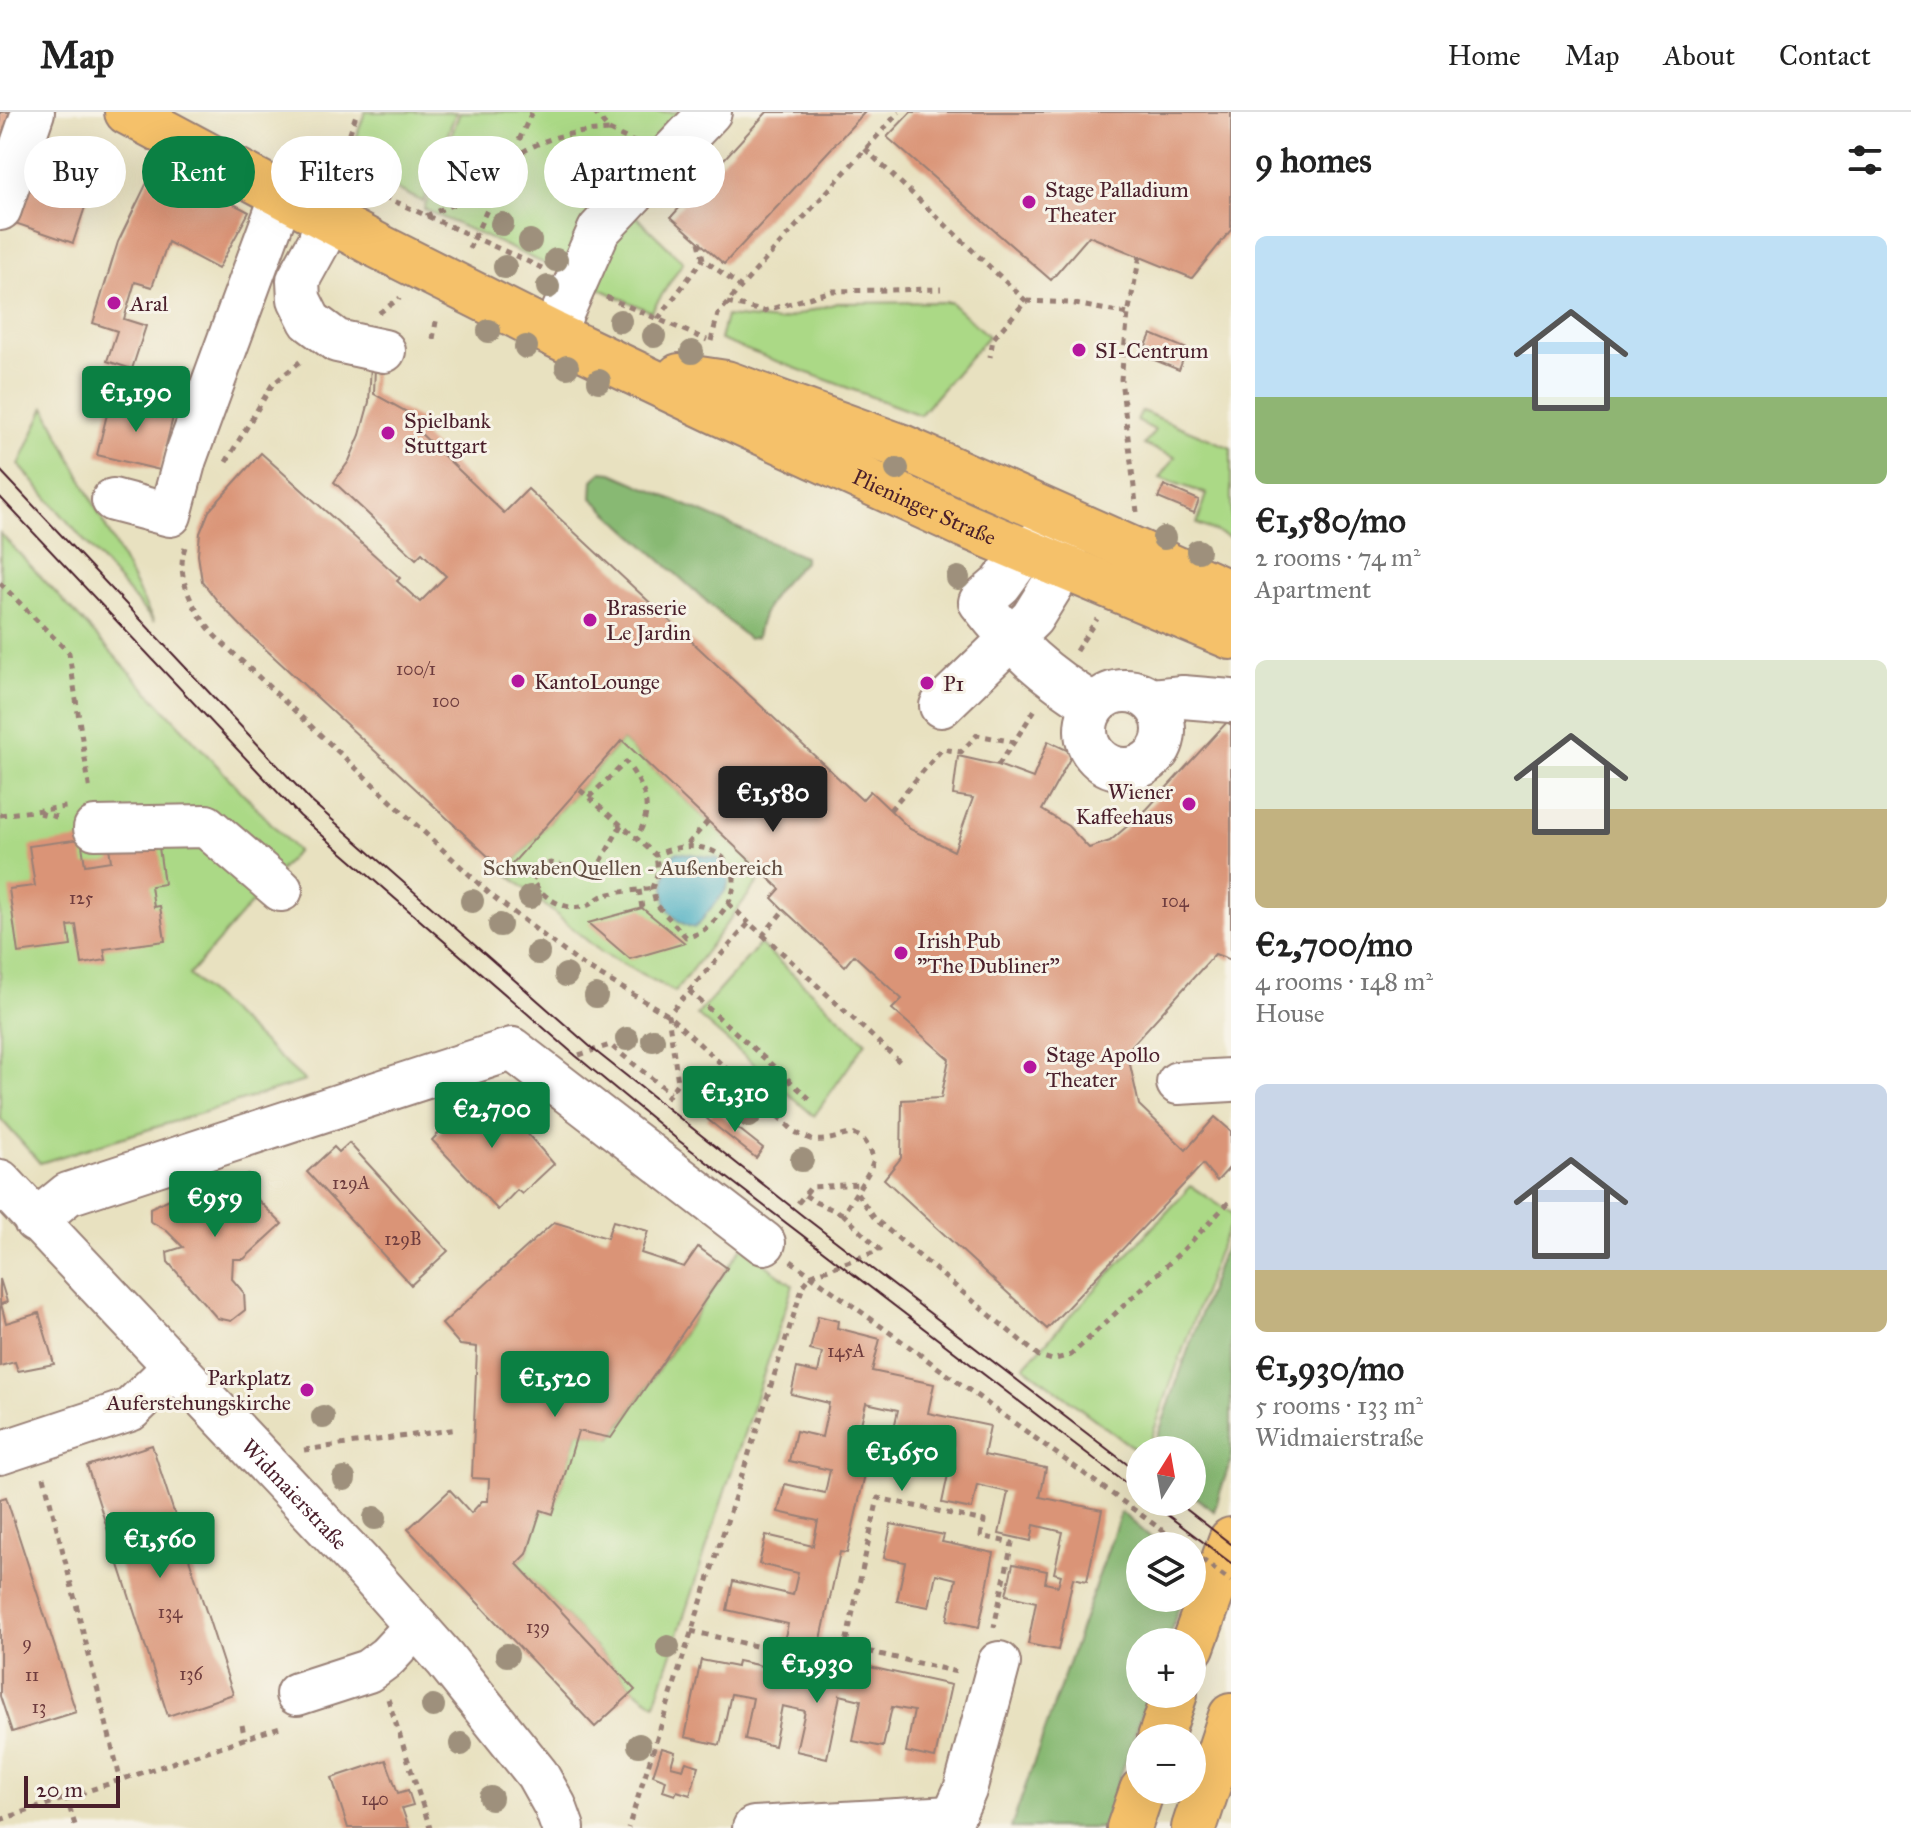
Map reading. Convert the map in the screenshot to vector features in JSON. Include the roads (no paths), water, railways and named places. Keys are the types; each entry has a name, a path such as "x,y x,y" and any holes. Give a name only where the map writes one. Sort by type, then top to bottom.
{"main road":[{"name":"Plieninger Straße","path":"127,112 271,189"},
{"name":"Plieninger Straße","path":"306,208 622,366 816,437 1044,560 1231,637"},
{"name":"Plieninger Straße","path":"816,437 900,446 1231,593"},
{"path":"1199,1628 1231,1540"},
{"path":"1194,1828 1231,1716"},
{"path":"1129,1828 1137,1804"}],"street":[{"path":"0,209 33,112"},
{"path":"553,334 599,230 710,112"},
{"path":"113,500 170,515 185,459 277,208"},
{"path":"326,219 319,242 298,280 299,299 310,321 337,341 384,351"},
{"path":"1069,519 1044,560 1001,584 980,602 1008,639 1055,681 1094,705"},
{"path":"941,706 1008,639"},
{"path":"1152,700 1163,717 1164,737 1156,755 1139,766 1119,768 1101,760 1089,744 1086,724 1094,705 1111,693 1132,691 1152,700 1183,697 1231,701"},
{"path":"88,812 206,826 281,890"},
{"path":"35,1221 68,1194 512,1049 764,1243"},
{"path":"1178,1083 1231,1080"},
{"name":"Widmaierstraße","path":"0,1181 416,1626 537,1774 563,1828"},
{"path":"17,1447 130,1410 174,1367"},
{"path":"292,1710 368,1671 387,1657 416,1626"},
{"path":"754,1828 949,1822 965,1790 997,1672"}],"water":[{"path":"678,852 717,858 728,875 724,893 694,928 673,915 664,895 667,863"}],"tram line":[{"path":"0,470 312,802 594,1050 803,1216 1126,1463"},
{"path":"0,497 300,816 576,1056 678,1140 1126,1483"},
{"path":"1169,1516 1231,1563"},
{"path":"1195,1516 1231,1544"}],"place":[{"name":"Stage Palladium Theater","path":"1029,202"},
{"name":"Aral","path":"114,303"},
{"name":"SI-Centrum","path":"1079,350"},
{"name":"Spielbank Stuttgart","path":"388,433"},
{"name":"Brasserie Le Jardin","path":"590,620"},
{"name":"KantoLounge","path":"518,681"},
{"name":"P1","path":"927,683"},
{"name":"Wiener Kaffeehaus","path":"1189,804"},
{"name":"Irish Pub \"The Dubliner\"","path":"901,953"},
{"name":"Stage Apollo Theater","path":"1030,1067"},
{"name":"Parkplatz Auferstehungskirche","path":"307,1390"}],"park label":[{"name":"SchwabenQuellen - Außenbereich","path":"633,867"}]}
